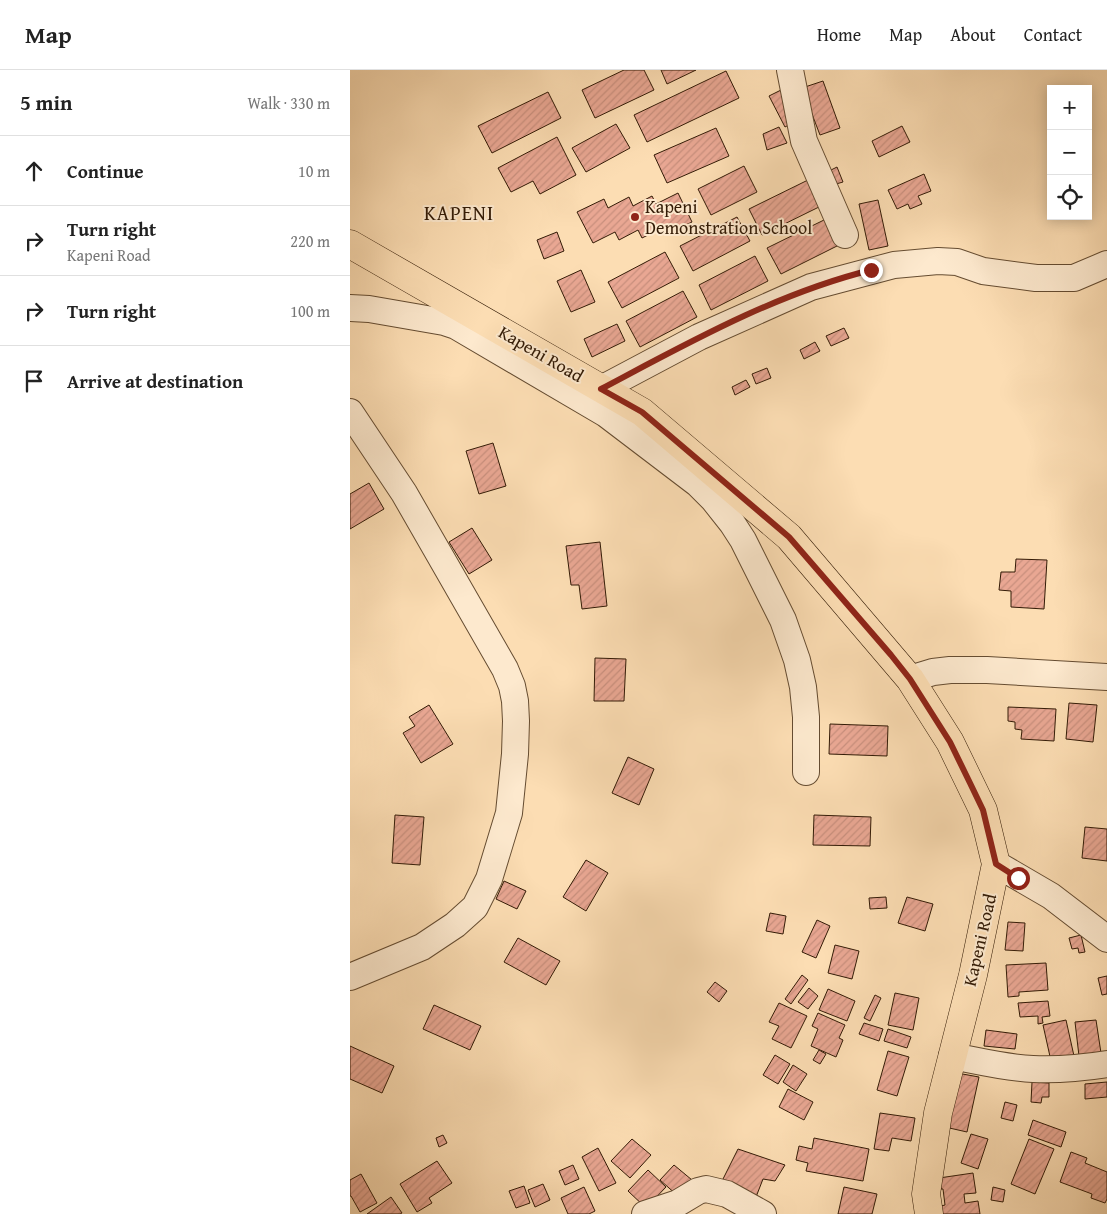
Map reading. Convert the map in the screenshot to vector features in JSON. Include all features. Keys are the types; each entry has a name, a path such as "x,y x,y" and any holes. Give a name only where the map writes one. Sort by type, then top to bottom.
{"main road":[{"name":"Kapeni Road","path":"350,244 642,412 789,537 910,679 950,742 983,810 996,864 973,975 938,1113 926,1194 929,1214"}],"street":[{"path":"790,70 804,141 845,235"},
{"path":"601,389 699,337 802,291 871,270 894,265 938,260 957,262 983,272 1036,278 1074,278 1107,264"},
{"path":"350,308 369,309 444,322 456,326 606,414 673,464 713,499 743,540 789,634 804,687 806,772"},
{"path":"350,412 404,493 505,669 512,686 516,721 509,813 489,879 475,906 455,925 422,947 350,977"},
{"path":"910,679 933,672 950,670 987,670 1107,677"},
{"path":"996,864 1051,896 1107,939"},
{"path":"952,1056 1032,1069 1073,1069 1107,1064"},
{"path":"645,1214 678,1203 698,1191 706,1189 727,1194 763,1214"}],"building":[{"path":"624,70 644,70 654,90 595,118 582,90"},
{"path":"661,70 696,70 667,84"},
{"path":"726,71 739,98 647,142 634,115"},
{"path":"823,81 840,128 820,135 802,88"},
{"path":"781,90 796,121 785,127 769,96"},
{"path":"548,92 561,118 492,153 478,126"},
{"path":"616,124 630,148 586,172 572,148"},
{"path":"902,126 910,142 879,157 872,141"},
{"path":"779,127 787,143 767,150 763,134"},
{"path":"716,128 729,156 667,183 654,155"},
{"path":"557,137 576,175 540,194 533,181 511,192 498,168"},
{"path":"744,166 757,192 711,215 698,189"},
{"path":"837,167 843,182 836,184 831,170"},
{"path":"924,174 931,191 918,196 922,204 910,209 908,204 897,209 888,190"},
{"path":"808,180 821,206 762,235 749,209"},
{"name":"Kapeni Demonstration School","path":"678,193 692,222 669,233 666,226 642,238 638,230 619,240 615,232 593,243 577,212 604,199 608,208 629,197 633,206 652,196 656,204"},
{"path":"878,200 888,246 869,250 859,204"},
{"path":"737,217 750,241 693,271 680,246"},
{"path":"826,219 839,245 781,274 767,248"},
{"path":"557,232 564,251 544,259 537,240"},
{"path":"665,252 679,278 622,308 608,282"},
{"path":"755,256 768,281 711,310 699,285"},
{"path":"581,270 595,302 571,312 557,281"},
{"path":"683,291 697,317 640,347 626,321"},
{"path":"617,324 625,341 592,357 584,339"},
{"path":"844,328 849,338 831,346 826,336"},
{"path":"815,342 820,351 804,359 800,350"},
{"path":"767,368 771,378 756,384 752,374"},
{"path":"746,380 750,387 735,395 732,387"},
{"path":"493,443 506,486 479,494 466,451"},
{"path":"369,483 384,509 350,529 350,494"},
{"path":"472,528 492,560 469,574 449,542"},
{"path":"600,542 607,606 582,609 579,585 571,585 566,546"},
{"path":"1016,559 1047,560 1044,609 1011,607 1011,591 999,590 1001,572 1015,572"},
{"path":"595,658 626,659 624,701 594,701"},
{"path":"1069,703 1097,705 1093,742 1066,739"},
{"path":"429,705 453,744 421,763 403,733 415,726 409,717"},
{"path":"1008,707 1056,709 1054,741 1021,739 1022,730 1015,729 1015,722 1008,721"},
{"path":"830,724 888,726 887,756 829,754"},
{"path":"628,757 654,769 639,805 612,793"},
{"path":"395,815 424,817 420,865 392,863"},
{"path":"814,815 871,817 870,846 813,845"},
{"path":"1085,827 1107,829 1107,861 1082,858"},
{"path":"586,860 608,873 586,911 563,897"},
{"path":"504,881 526,891 517,909 496,899"},
{"path":"886,897 887,908 870,909 869,898"},
{"path":"907,897 933,904 925,931 898,923"},
{"path":"770,913 786,916 783,934 766,931"},
{"path":"817,920 830,926 816,958 802,952"},
{"path":"1008,922 1025,923 1023,951 1005,950"},
{"path":"1081,935 1085,952 1079,953 1078,948 1072,949 1069,938"},
{"path":"518,938 560,961 546,985 504,962"},
{"path":"835,945 859,951 852,979 828,973"},
{"path":"1046,963 1048,990 1019,992 1019,996 1008,997 1006,965"},
{"path":"802,975 808,980 791,1004 785,999"},
{"path":"1107,976 1107,994 1102,995 1098,978"},
{"path":"715,982 727,991 719,1002 707,992"},
{"path":"809,988 818,996 808,1009 798,1002"},
{"path":"828,989 855,1001 847,1021 819,1010"},
{"path":"895,993 919,998 913,1030 888,1025"},
{"path":"875,995 881,998 870,1021 864,1018"},
{"path":"1048,1001 1050,1016 1042,1017 1043,1023 1038,1024 1038,1016 1020,1017 1018,1003"},
{"path":"779,1003 807,1016 791,1048 772,1039 779,1026 769,1022"},
{"path":"434,1005 481,1026 470,1050 423,1029"},
{"path":"818,1013 845,1025 839,1038 843,1040 836,1057 811,1046 818,1029 812,1026"},
{"path":"1066,1020 1074,1056 1051,1061 1043,1025"},
{"path":"1096,1020 1101,1053 1079,1056 1075,1022"},
{"path":"864,1023 883,1029 879,1041 859,1034"},
{"path":"888,1029 911,1037 907,1048 884,1041"},
{"path":"986,1030 1017,1034 1015,1049 984,1046"},
{"path":"350,1046 394,1066 382,1093 350,1079"},
{"path":"819,1050 826,1054 820,1064 813,1060"},
{"path":"888,1051 909,1057 897,1096 877,1090"},
{"path":"775,1055 790,1064 778,1084 763,1075"},
{"path":"793,1065 807,1074 796,1091 783,1082"},
{"path":"957,1073 979,1077 967,1132 945,1127"},
{"path":"1032,1082 1049,1083 1049,1097 1042,1097 1041,1103 1031,1102"},
{"path":"1107,1082 1107,1097 1085,1099 1085,1084"},
{"path":"788,1089 813,1102 804,1120 779,1107"},
{"path":"1005,1102 1017,1105 1013,1121 1001,1118"},
{"path":"880,1113 915,1118 911,1141 892,1138 889,1151 874,1149"},
{"path":"1033,1120 1066,1132 1061,1147 1028,1135"},
{"path":"971,1134 988,1139 978,1169 961,1163"},
{"path":"443,1135 447,1143 439,1147 436,1138"},
{"path":"814,1138 869,1149 863,1181 806,1171 808,1163 796,1160 799,1146 812,1149"},
{"path":"632,1139 651,1155 630,1178 611,1161"},
{"path":"1029,1139 1054,1149 1035,1194 1011,1184"},
{"path":"598,1148 616,1183 599,1191 582,1157"},
{"path":"738,1149 785,1165 775,1181 763,1179 756,1197 720,1185"},
{"path":"1071,1152 1087,1158 1085,1163 1107,1172 1107,1199 1105,1203 1091,1198 1092,1194 1060,1182"},
{"path":"437,1161 452,1183 429,1198 432,1203 417,1212 400,1184"},
{"path":"573,1165 579,1179 565,1185 559,1171"},
{"path":"674,1165 692,1180 678,1196 660,1180"},
{"path":"648,1170 666,1187 646,1208 628,1191"},
{"path":"973,1173 976,1193 964,1194 965,1203 978,1201 980,1214 942,1214 941,1206 945,1205 943,1189 941,1189 939,1178"},
{"path":"361,1174 377,1203 360,1212 350,1196 350,1180"},
{"path":"543,1184 550,1200 535,1207 528,1190"},
{"path":"524,1186 530,1203 516,1208 509,1191"},
{"path":"584,1187 595,1211 589,1214 568,1214 561,1198"},
{"path":"844,1187 877,1194 872,1214 838,1214"},
{"path":"993,1187 1005,1190 1003,1202 991,1200"},
{"path":"391,1197 402,1213 367,1214"}],"place":[{"name":"Kapeni Demonstration School","path":"635,217"}],"district":[{"name":"KAPENI","path":"459,213"}],"route":[{"path":"871,270 811,288 699,337 601,389 642,412 789,537 891,655 910,679 950,742 983,810 996,864 1018,878"}]}
